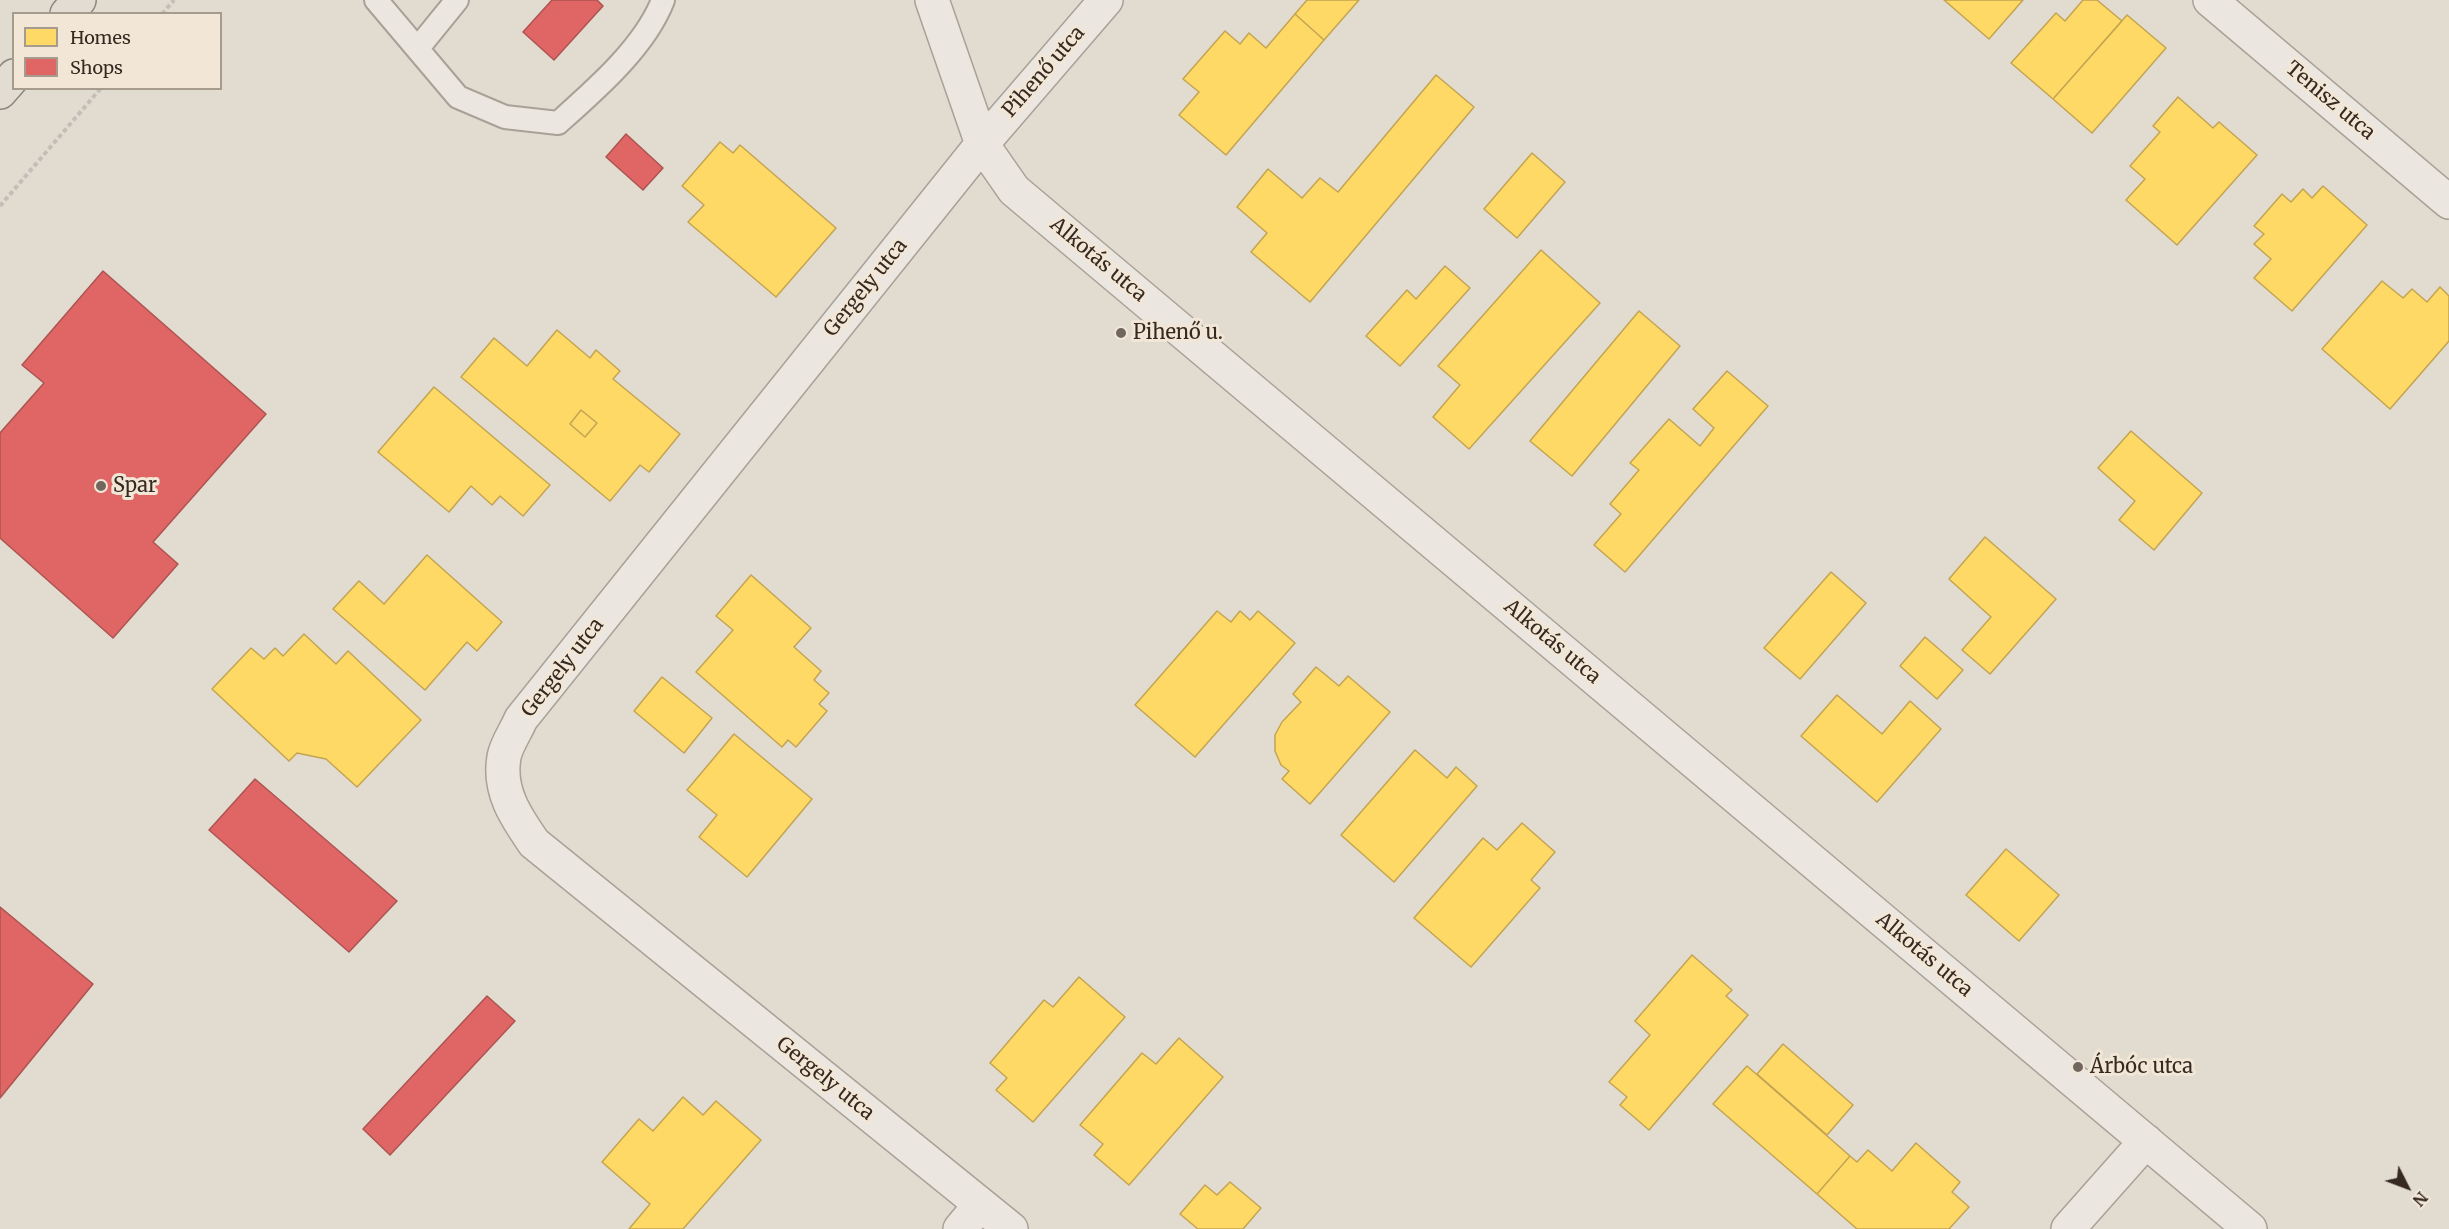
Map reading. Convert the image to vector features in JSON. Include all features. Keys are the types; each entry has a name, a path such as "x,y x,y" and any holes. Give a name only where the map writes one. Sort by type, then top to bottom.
{"main road":[{"path":"69,12 79,0"},
{"path":"0,92 12,78"}],"street":[{"name":"Alkotás utca","path":"932,0 982,144 1014,190 2250,1229"},
{"name":"Pihenő utca","path":"982,144 1106,0"},
{"name":"Tenisz utca","path":"2210,0 2449,202"},
{"name":"Gergely utca","path":"982,144 521,719 504,756 504,783 511,810 534,843 970,1217 1011,1229"},
{"path":"2068,1229 2146,1141"}],"lane":[{"path":"376,0 458,97 505,117 558,123 600,86 629,54 663,0"},
{"path":"418,48 457,0"}],"path":[{"path":"164,12 174,0"},
{"path":"0,206 99,90"}],"building: Homes":[{"path":"1307,0 1359,0 1324,40 1295,14"},
{"path":"1944,0 2023,0 1989,39"},
{"path":"2083,0 2097,0 2122,21 2053,99 2011,63 2056,13 2065,21"},
{"path":"1295,14 1324,40 1226,155 1179,115 1199,92 1183,79 1225,31 1240,44 1249,33 1266,48"},
{"path":"2127,15 2166,48 2092,133 2053,99"},
{"path":"1436,75 1474,107 1310,302 1251,252 1267,233 1237,207 1268,169 1302,198 1320,178 1338,192"},
{"path":"2178,97 2213,128 2219,122 2257,155 2177,245 2126,200 2145,179 2130,166 2160,132 2153,126"},
{"path":"720,142 733,153 740,145 836,228 776,297 688,222 704,205 682,186"},
{"path":"1532,153 1565,182 1517,238 1484,209"},
{"path":"2323,186 2367,225 2292,311 2254,278 2271,259 2254,244 2264,234 2254,226 2282,194 2291,202 2303,189 2312,198"},
{"path":"1541,250 1600,303 1469,449 1433,417 1460,385 1438,366"},
{"path":"1445,266 1470,288 1400,366 1366,336 1407,290 1416,299"},
{"path":"2382,281 2403,298 2412,289 2427,302 2440,287 2449,296 2449,341 2390,409 2322,349"},
{"path":"1639,311 1680,346 1572,476 1530,441"},
{"path":"557,330 590,358 596,350 620,371 613,379 680,434 649,472 640,465 610,501 461,377 494,338 527,366","holes":["581,410 597,423 585,437 570,424"]},
{"path":"1727,371 1768,406 1625,572 1594,545 1621,514 1610,504 1639,470 1630,463 1669,419 1700,446 1714,428 1693,409"},
{"path":"434,387 550,485 523,516 500,496 492,505 471,486 449,512 378,452"},
{"path":"581,410 597,423 585,437 570,424"},
{"path":"2131,431 2202,493 2154,550 2119,520 2135,501 2098,468"},
{"path":"1985,537 2056,599 1990,674 1962,650 1991,617 1949,579"},
{"path":"427,555 502,622 477,651 467,642 425,690 333,609 359,581 384,604"},
{"path":"1831,572 1866,603 1800,679 1764,648"},
{"path":"751,575 811,628 794,647 821,671 814,680 829,693 819,704 827,711 796,747 788,740 782,747 696,672 733,630 716,616"},
{"path":"1217,611 1231,622 1240,611 1250,620 1258,611 1295,643 1195,757 1135,705"},
{"path":"304,634 336,664 348,651 421,720 357,787 326,759 297,753 289,761 212,689 251,648 264,659 275,648 283,656"},
{"path":"1925,637 1963,670 1937,699 1900,666"},
{"path":"1316,667 1339,686 1348,676 1390,712 1310,804 1282,779 1289,771 1281,765 1275,751 1275,735 1282,722 1301,702 1293,694"},
{"path":"662,677 712,718 684,753 634,711"},
{"path":"1837,695 1882,734 1910,701 1941,729 1877,802 1801,736"},
{"path":"734,734 812,799 747,877 699,837 717,815 687,790"},
{"path":"1415,750 1447,778 1456,767 1477,786 1394,882 1341,835"},
{"path":"1522,823 1555,852 1531,880 1540,888 1471,967 1414,918 1483,838 1497,850"},
{"path":"2006,849 2059,895 2019,941 1966,895"},
{"path":"1692,955 1732,990 1726,996 1748,1015 1649,1130 1620,1105 1627,1097 1609,1082 1650,1035 1635,1021"},
{"path":"1079,977 1125,1017 1033,1122 996,1090 1007,1078 990,1063 1044,1000 1053,1007"},
{"path":"1179,1038 1223,1077 1129,1185 1094,1155 1103,1144 1080,1125 1142,1053 1156,1064"},
{"path":"1783,1044 1853,1105 1827,1135 1757,1074"},
{"path":"1747,1066 1850,1156 1817,1194 1713,1104"},
{"path":"683,1097 703,1115 716,1101 761,1140 683,1229 629,1229 650,1204 602,1162 639,1119 653,1131"},
{"path":"1916,1143 1960,1182 1952,1192 1969,1207 1949,1229 1857,1229 1817,1194 1850,1156 1857,1162 1868,1150 1892,1171"},
{"path":"1230,1182 1261,1208 1243,1229 1198,1229 1180,1214 1205,1185 1217,1195"}],"building: Shops":[{"path":"552,0 597,0 603,6 554,60 523,32"},
{"path":"626,134 663,168 643,190 606,157"},
{"name":"Spar","path":"103,271 266,414 153,542 178,564 113,638 0,538 0,433 44,383 22,365"},
{"path":"255,779 397,901 349,952 209,830"},
{"path":"0,907 93,984 0,1098"},
{"path":"487,996 515,1021 390,1155 363,1129"}],"place":[{"name":"Pihenő u.","path":"1121,333"},
{"name":"Spar","path":"101,486"},
{"name":"Árbóc utca","path":"2078,1067"}]}
